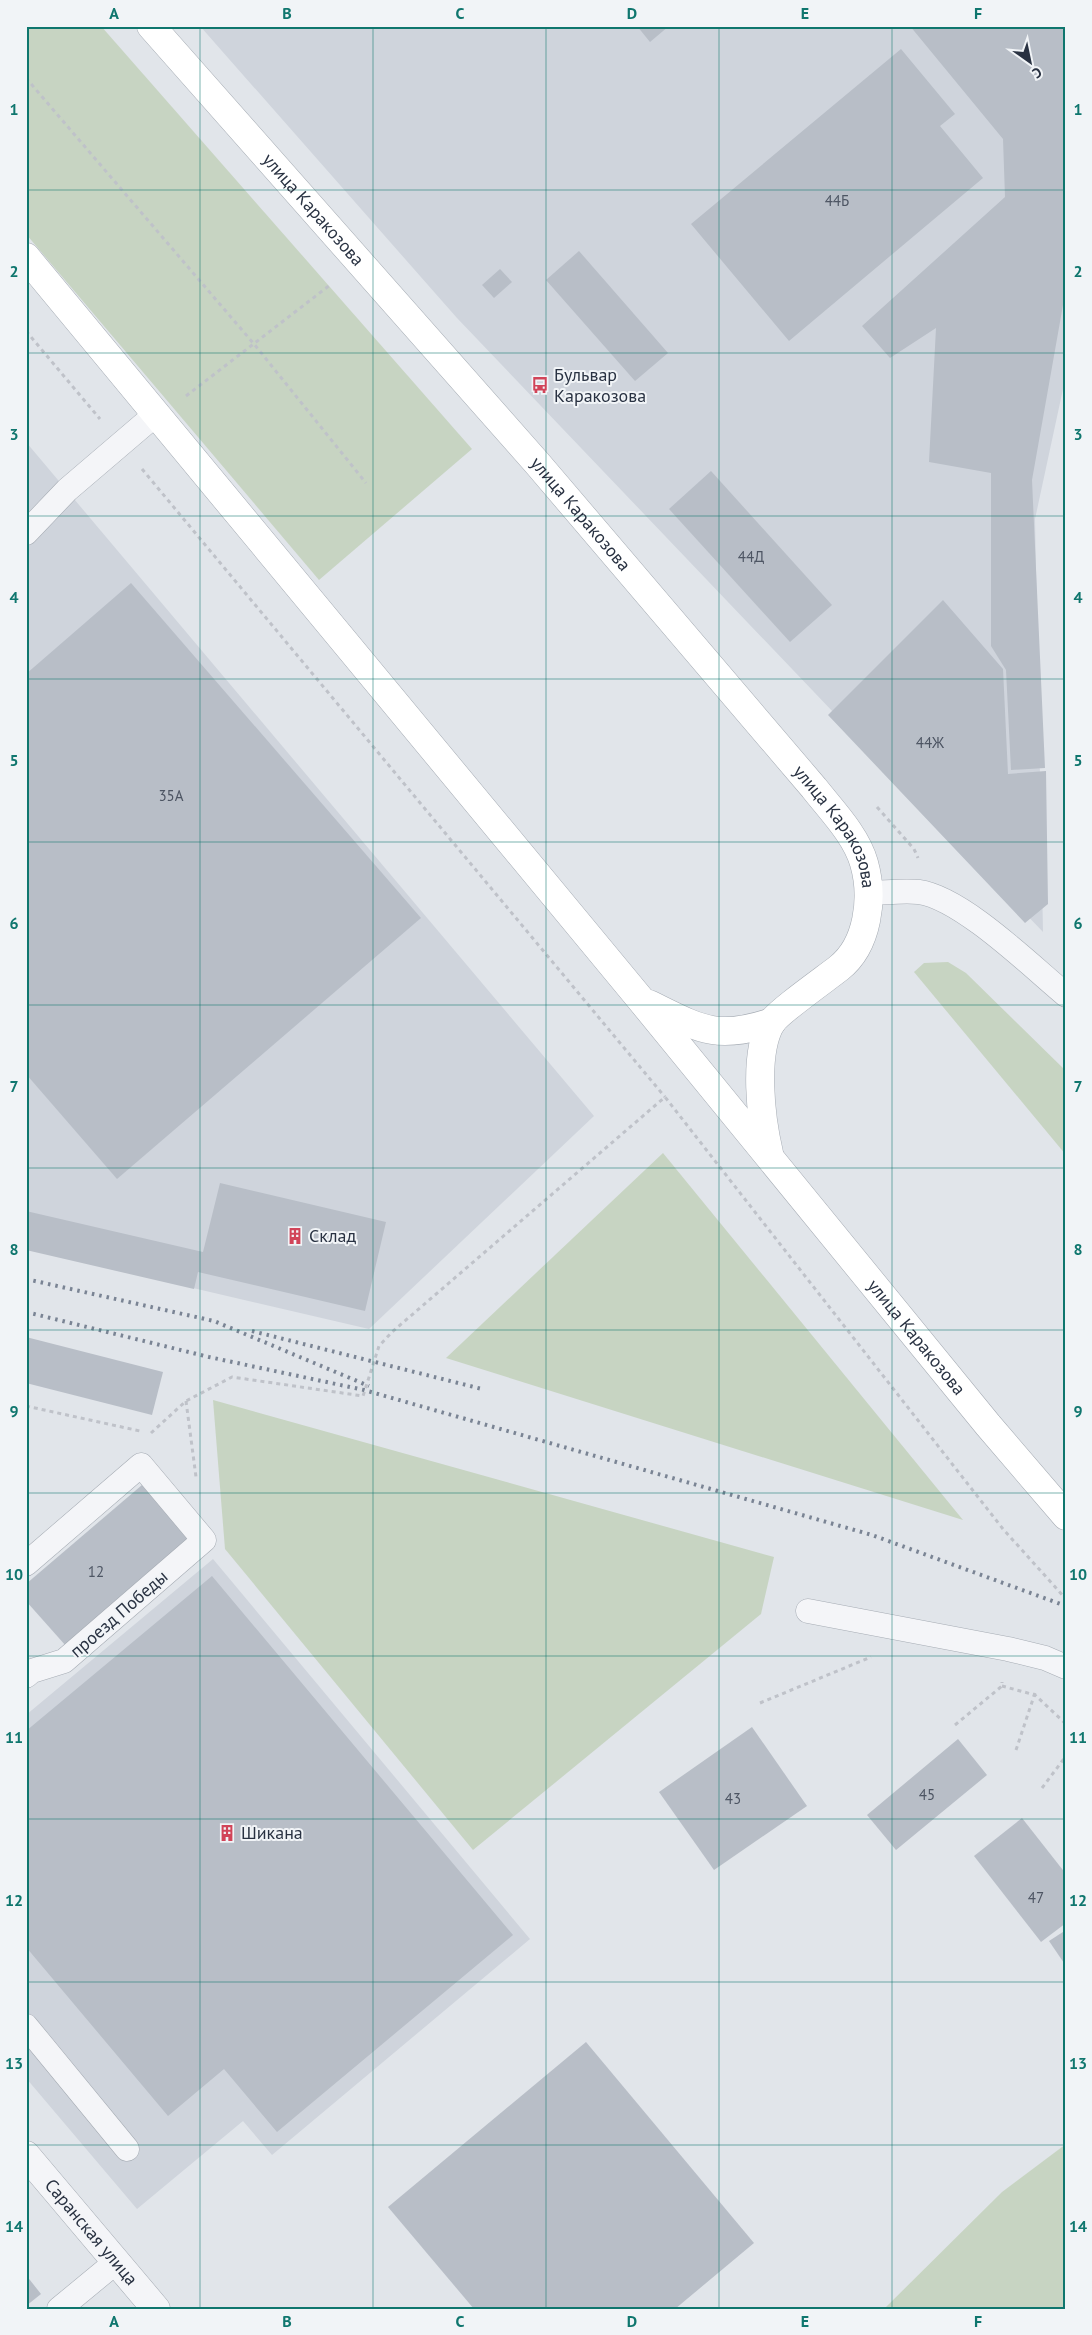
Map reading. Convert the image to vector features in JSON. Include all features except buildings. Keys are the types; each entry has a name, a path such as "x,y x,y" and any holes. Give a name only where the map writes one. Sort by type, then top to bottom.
{"main road":[{"name":"улица Каракозова","path":"151,26 536,463 814,788 850,835 864,863 868,893 867,916 862,935 842,965 772,1022 750,1029 713,1032 695,1026 641,1000"},
{"name":"улица Каракозова","path":"26,257 641,1000 988,1425 1066,1516"},
{"name":"улица Каракозова","path":"770,1157 762,1120 761,1063 763,1042 772,1022"}],"street":[{"name":"Саранская улица","path":"26,2155 156,2309"}],"lane":[{"path":"26,533 66,490 156,414"},
{"path":"868,893 918,892 945,900 971,916 1066,995"},
{"name":"проезд Победы","path":"26,1564 141,1466 204,1540 64,1661 28,1667"},
{"path":"808,1611 1008,1649 1055,1663"},
{"path":"26,2026 127,2149"},
{"path":"60,2309 116,2262"}],"path":[{"path":"26,78 254,344 366,484"},
{"path":"185,397 330,285"},
{"path":"26,331 665,1097 1003,1529 1066,1599"},
{"path":"26,1406 151,1433 186,1401 232,1377 363,1396 379,1346 392,1332 665,1097"},
{"path":"186,1401 197,1484"},
{"path":"760,1703 884,1652 903,1630"},
{"path":"955,1725 1002,1686 1008,1649"},
{"path":"1016,1750 1035,1695 1055,1663"},
{"path":"1002,1686 1035,1695 1066,1724"},
{"path":"1042,1788 1066,1756"}],"shaded area":[{"path":"200,26 1066,26 1066,375 1035,519 1043,932 457,318"},
{"path":"26,442 594,1116 369,1329 26,1249"},
{"name":"Шикана","path":"213,1559 530,1939 272,2155 243,2121 137,2209 26,2078 26,1715"}],"green space":[{"path":"26,26 101,26 472,449 319,580 26,234"},
{"path":"948,962 966,973 1066,1071 1066,1155 914,972 924,963"},
{"path":"663,1153 963,1520 446,1358"},
{"path":"213,1400 774,1557 761,1614 473,1850 225,1549"},
{"path":"1066,2144 1066,2309 884,2309 1002,2192"}],"railway":[{"path":"26,1279 214,1321 369,1386"},
{"path":"26,1312 209,1357 364,1390 872,1535 1066,1606"},
{"path":"252,1331 482,1389"}],"place":[{"name":"Бульвар Каракозова","path":"540,385"},
{"name":"Склад","path":"295,1236"},
{"name":"Шикана","path":"227,1833"}]}
